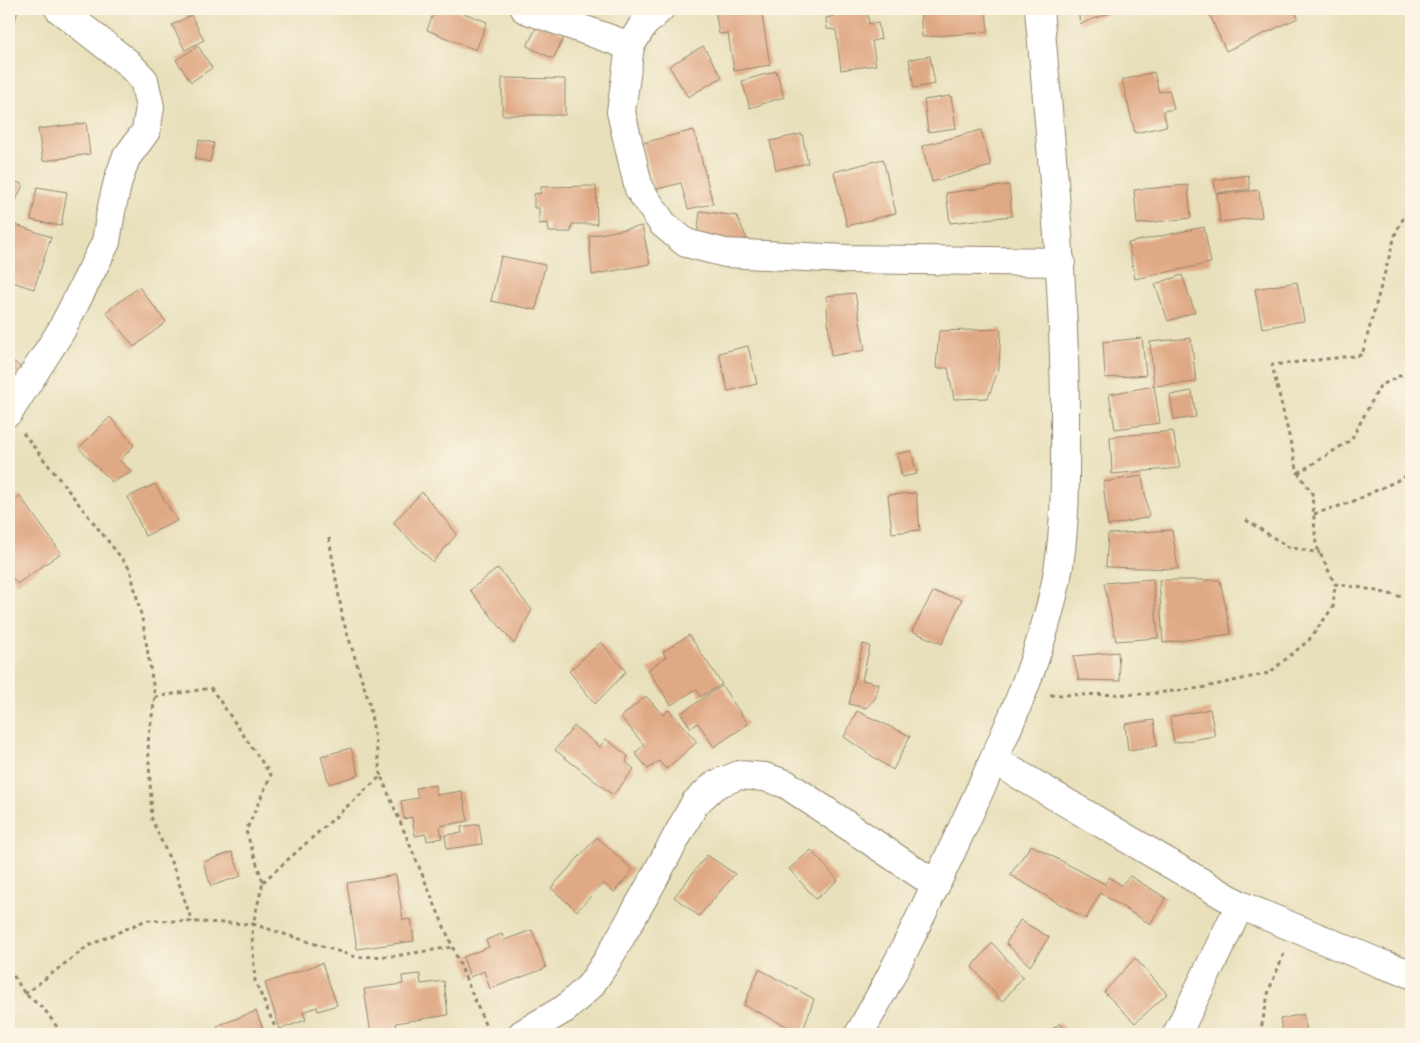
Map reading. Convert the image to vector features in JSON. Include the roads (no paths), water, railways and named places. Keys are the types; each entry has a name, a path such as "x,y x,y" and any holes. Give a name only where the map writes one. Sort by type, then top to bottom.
{"street":[{"path":"15,421 106,242 118,181 126,158 146,131 150,106 144,80 128,63 60,9"},
{"path":"525,9 630,46"},
{"path":"660,9 643,25 630,46 621,112 639,189 663,224 686,243 725,254 845,259 1061,262"},
{"path":"858,1034 877,1003 936,885 994,760 1034,666 1056,582 1065,499 1064,357 1061,262 1039,9"},
{"path":"994,760 1240,905 1379,963 1411,974"},
{"path":"522,1034 566,1008 590,986 632,918 695,803 714,785 739,775 764,777 786,784 936,885"},
{"path":"1177,1034 1240,905"}]}
